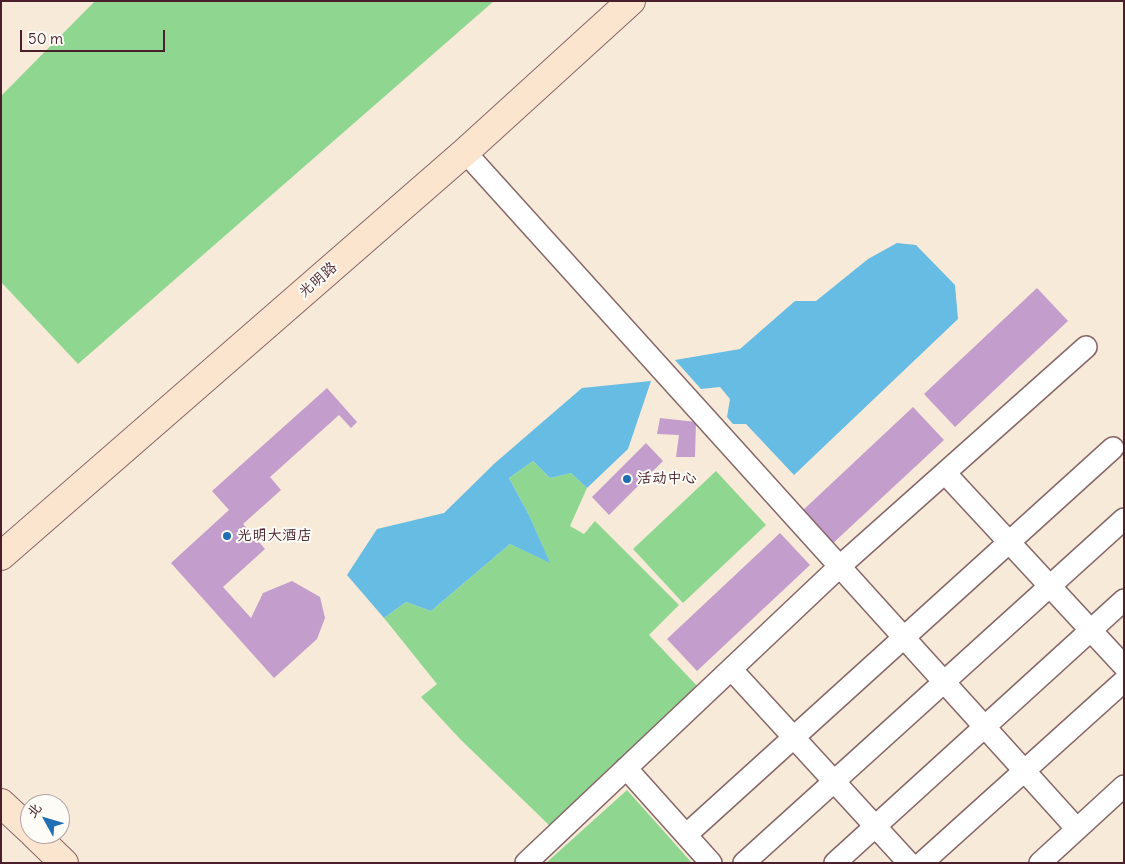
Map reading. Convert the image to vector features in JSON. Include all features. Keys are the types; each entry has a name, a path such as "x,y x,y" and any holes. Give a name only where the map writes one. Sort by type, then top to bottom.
{"main road":[{"name":"光明路","path":"1,556 465,152 631,1"},
{"path":"1,803 20,821"},
{"path":"44,844 64,863"}],"street":[{"path":"465,152 1077,828"},
{"path":"526,863 839,567 1086,347"},
{"path":"686,834 1113,448"},
{"path":"945,473 1124,666"},
{"path":"744,863 1124,518"},
{"path":"835,863 1124,600"},
{"path":"731,669 909,863"},
{"path":"922,863 1124,681"},
{"path":"626,768 711,863"},
{"path":"1040,863 1124,786"}],"green space":[{"path":"95,1 494,1 78,364 1,282 1,96"},
{"path":"533,461 550,478 571,473 587,488 570,526 584,534 595,521 679,605 649,635 698,687 550,826 461,740 421,697 437,684 384,618 406,602 431,611 510,544 549,562 529,515 509,478"},
{"path":"716,471 766,525 683,603 633,549"},
{"path":"627,790 692,863 546,863"}],"water":[{"path":"897,243 916,245 955,285 958,319 794,475 746,424 733,424 727,417 730,399 720,387 701,389 675,360 740,349 795,301 816,301 868,259"},
{"path":"651,381 628,449 587,488 571,473 550,478 533,461 509,478 529,515 550,563 510,544 431,611 406,602 384,618 347,575 377,529 444,513 495,463 582,388"}],"building":[{"path":"1037,288 1068,321 955,427 924,394"},
{"name":"光明大酒店","path":"327,388 357,422 351,428 339,415 270,477 281,490 243,524 265,549 223,587 251,618 263,593 292,581 320,597 325,618 317,639 274,678 171,563 229,510 212,491"},
{"path":"913,407 944,440 831,545 800,513"},
{"path":"660,418 696,422 695,457 676,457 679,435 657,434"},
{"name":"活动中心","path":"646,443 663,461 609,515 592,497"},
{"path":"780,533 810,565 697,671 667,639"}],"place":[{"name":"活动中心","path":"627,479"},
{"name":"光明大酒店","path":"227,536"}]}
